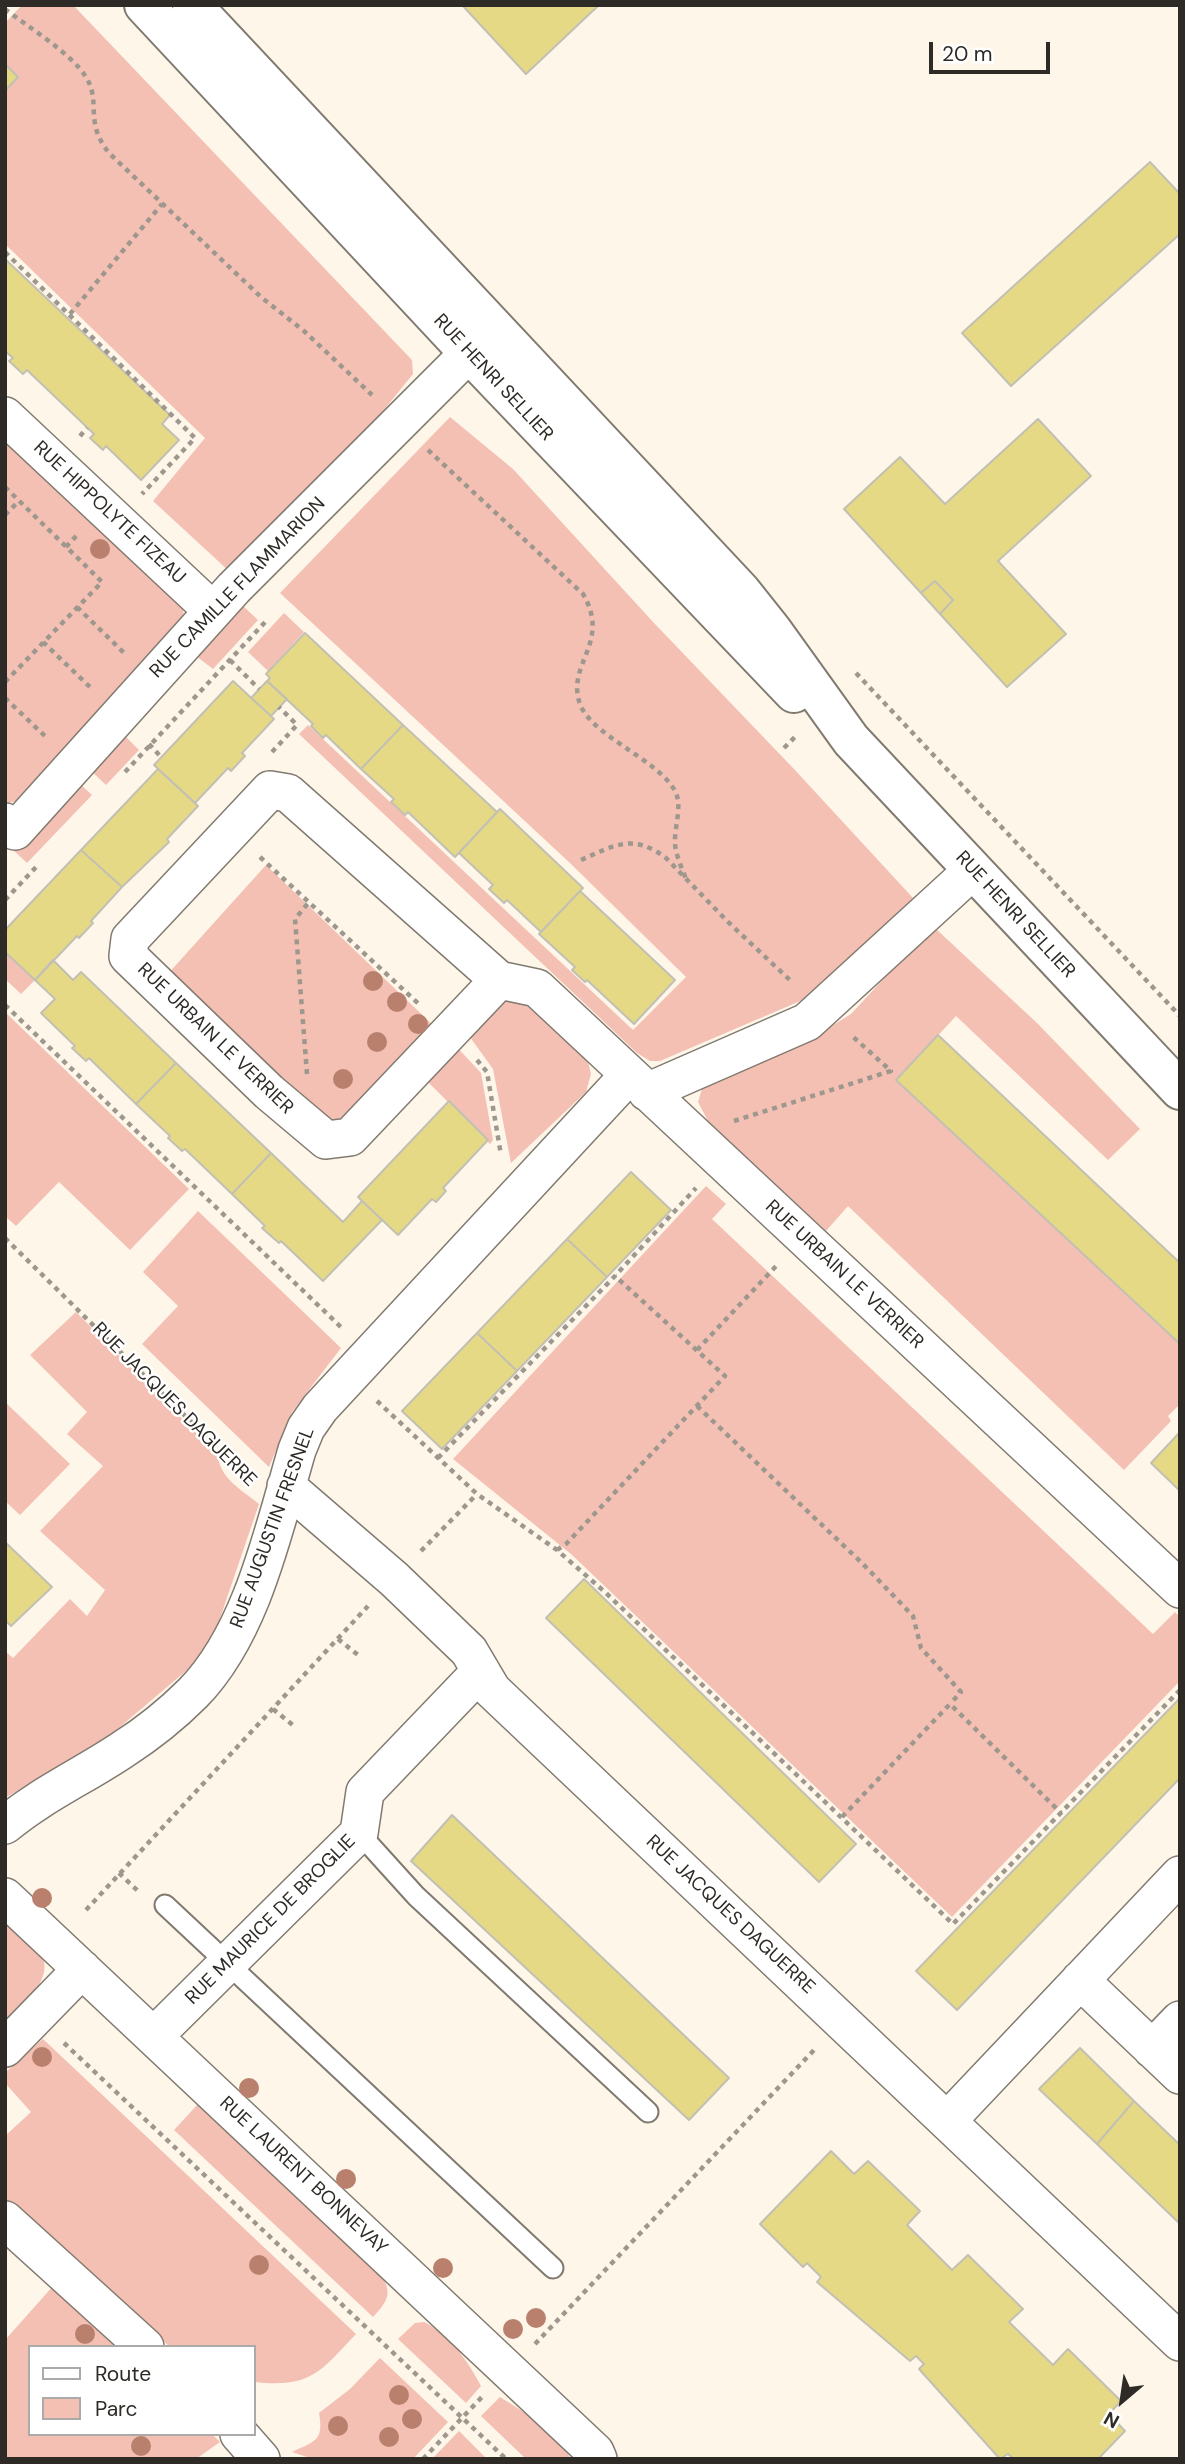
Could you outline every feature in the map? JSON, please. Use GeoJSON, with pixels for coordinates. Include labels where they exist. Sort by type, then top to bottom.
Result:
{"type":"FeatureCollection","features":[{"type":"Feature","properties":{"kind":"main road","name":"RUE HENRI SELLIER"},"geometry":{"type":"LineString","coordinates":[[144,5],[469,353],[816,716],[851,740]]}},
{"type":"Feature","properties":{"kind":"main road","name":"RUE HENRI SELLIER"},"geometry":{"type":"LineString","coordinates":[[192,5],[741,591],[851,740],[1180,1090]]}},
{"type":"Feature","properties":{"kind":"street","name":"RUE CAMILLE FLAMMARION"},"geometry":{"type":"LineString","coordinates":[[10,826],[213,611],[469,353]]}},
{"type":"Feature","properties":{"kind":"street","name":"RUE HIPPOLYTE FIZEAU"},"geometry":{"type":"LineString","coordinates":[[5,416],[213,611]]}},
{"type":"Feature","properties":{"kind":"street","name":"RUE URBAIN LE VERRIER"},"geometry":{"type":"LineString","coordinates":[[499,980],[350,1137],[326,1140],[295,1116],[128,957],[130,939],[232,828],[270,790],[288,793],[499,980],[537,988],[1180,1589]]}},
{"type":"Feature","properties":{"kind":"street","name":"RUE AUGUSTIN FRESNEL"},"geometry":{"type":"LineString","coordinates":[[5,1825],[62,1785],[122,1750],[194,1692],[230,1641],[247,1609],[306,1429],[320,1408],[638,1083],[807,1022],[973,870]]}},
{"type":"Feature","properties":{"kind":"street","name":"RUE JACQUES DAGUERRE"},"geometry":{"type":"LineString","coordinates":[[283,1498],[394,1579],[469,1651],[492,1690],[1180,2342]]}},
{"type":"Feature","properties":{"kind":"street","name":"RUE MAURICE DE BROGLIE"},"geometry":{"type":"LineString","coordinates":[[154,2036],[359,1833],[365,1792],[481,1671]]}},
{"type":"Feature","properties":{"kind":"street"},"geometry":{"type":"LineString","coordinates":[[948,2120],[1180,1875]]}},
{"type":"Feature","properties":{"kind":"street","name":"RUE LAURENT BONNEVAY"},"geometry":{"type":"LineString","coordinates":[[5,1896],[508,2368],[595,2452],[598,2459]]}},
{"type":"Feature","properties":{"kind":"street"},"geometry":{"type":"LineString","coordinates":[[5,2048],[82,1969]]}},
{"type":"Feature","properties":{"kind":"street"},"geometry":{"type":"LineString","coordinates":[[1080,1980],[1180,2075]]}},
{"type":"Feature","properties":{"kind":"street"},"geometry":{"type":"LineString","coordinates":[[1152,2049],[1180,2020]]}},
{"type":"Feature","properties":{"kind":"street"},"geometry":{"type":"LineString","coordinates":[[5,2220],[143,2345]]}},
{"type":"Feature","properties":{"kind":"street"},"geometry":{"type":"LineString","coordinates":[[241,2436],[261,2459]]}},
{"type":"Feature","properties":{"kind":"lane"},"geometry":{"type":"LineString","coordinates":[[359,1833],[416,1896],[648,2112]]}},
{"type":"Feature","properties":{"kind":"lane"},"geometry":{"type":"LineString","coordinates":[[165,1905],[553,2268]]}},
{"type":"Feature","properties":{"kind":"path"},"geometry":{"type":"LineString","coordinates":[[5,9],[71,61],[87,78],[93,96],[93,119],[99,141],[110,154],[261,297],[314,340],[398,423],[583,594],[594,621],[577,684],[579,704],[593,721],[658,772],[674,790],[678,804],[676,848],[686,879]]}},
{"type":"Feature","properties":{"kind":"path"},"geometry":{"type":"LineString","coordinates":[[70,314],[162,204]]}},
{"type":"Feature","properties":{"kind":"path"},"geometry":{"type":"LineString","coordinates":[[5,252],[195,438],[139,498]]}},
{"type":"Feature","properties":{"kind":"path"},"geometry":{"type":"LineString","coordinates":[[5,487],[102,582],[5,682]]}},
{"type":"Feature","properties":{"kind":"path"},"geometry":{"type":"LineString","coordinates":[[5,515],[19,501]]}},
{"type":"Feature","properties":{"kind":"path"},"geometry":{"type":"LineString","coordinates":[[77,607],[133,662]]}},
{"type":"Feature","properties":{"kind":"path"},"geometry":{"type":"LineString","coordinates":[[123,774],[268,620]]}},
{"type":"Feature","properties":{"kind":"path"},"geometry":{"type":"LineString","coordinates":[[43,642],[93,690]]}},
{"type":"Feature","properties":{"kind":"path"},"geometry":{"type":"LineString","coordinates":[[230,660],[259,689]]}},
{"type":"Feature","properties":{"kind":"path"},"geometry":{"type":"LineString","coordinates":[[5,698],[50,741]]}},
{"type":"Feature","properties":{"kind":"path"},"geometry":{"type":"LineString","coordinates":[[270,790],[269,754],[297,725],[279,708]]}},
{"type":"Feature","properties":{"kind":"path"},"geometry":{"type":"LineString","coordinates":[[150,745],[161,757]]}},
{"type":"Feature","properties":{"kind":"path"},"geometry":{"type":"LineString","coordinates":[[232,828],[462,1041],[487,1072],[502,1158]]}},
{"type":"Feature","properties":{"kind":"path"},"geometry":{"type":"LineString","coordinates":[[581,860],[628,842],[655,849],[798,987]]}},
{"type":"Feature","properties":{"kind":"path"},"geometry":{"type":"LineString","coordinates":[[5,900],[44,859]]}},
{"type":"Feature","properties":{"kind":"path"},"geometry":{"type":"LineString","coordinates":[[295,1116],[307,1081],[295,919],[309,902]]}},
{"type":"Feature","properties":{"kind":"path"},"geometry":{"type":"LineString","coordinates":[[5,1005],[346,1333]]}},
{"type":"Feature","properties":{"kind":"path"},"geometry":{"type":"LineString","coordinates":[[723,1125],[891,1071],[846,1030]]}},
{"type":"Feature","properties":{"kind":"path"},"geometry":{"type":"LineString","coordinates":[[438,1458],[704,1180]]}},
{"type":"Feature","properties":{"kind":"path","name":"RUE JACQUES DAGUERRE"},"geometry":{"type":"LineString","coordinates":[[5,1238],[283,1498]]}},
{"type":"Feature","properties":{"kind":"path"},"geometry":{"type":"LineString","coordinates":[[697,1350],[785,1257]]}},
{"type":"Feature","properties":{"kind":"path"},"geometry":{"type":"LineString","coordinates":[[558,1549],[566,1544],[725,1376],[614,1276]]}},
{"type":"Feature","properties":{"kind":"path"},"geometry":{"type":"LineString","coordinates":[[369,1393],[477,1494],[558,1549],[953,1924],[1180,1690]]}},
{"type":"Feature","properties":{"kind":"path"},"geometry":{"type":"LineString","coordinates":[[696,1406],[863,1564],[913,1616],[921,1648],[961,1692],[842,1817]]}},
{"type":"Feature","properties":{"kind":"path"},"geometry":{"type":"LineString","coordinates":[[415,1558],[477,1494]]}},
{"type":"Feature","properties":{"kind":"path"},"geometry":{"type":"LineString","coordinates":[[86,1910],[376,1598]]}},
{"type":"Feature","properties":{"kind":"path"},"geometry":{"type":"LineString","coordinates":[[338,1639],[358,1655]]}},
{"type":"Feature","properties":{"kind":"path"},"geometry":{"type":"LineString","coordinates":[[950,1704],[1061,1813]]}},
{"type":"Feature","properties":{"kind":"path"},"geometry":{"type":"LineString","coordinates":[[273,1709],[294,1726]]}},
{"type":"Feature","properties":{"kind":"path"},"geometry":{"type":"LineString","coordinates":[[36,2016],[506,2459]]}},
{"type":"Feature","properties":{"kind":"path"},"geometry":{"type":"LineString","coordinates":[[542,2338],[819,2045]]}},
{"type":"Feature","properties":{"kind":"green space"},"geometry":{"type":"Polygon","coordinates":[[[22,5],[73,5],[412,360],[413,374],[353,448],[230,572],[153,501],[205,438],[5,244],[5,91],[18,77],[5,64],[5,23],[22,5]]]}},
{"type":"Feature","properties":{"kind":"green space"},"geometry":{"type":"Polygon","coordinates":[[[450,417],[513,469],[913,898],[805,999],[660,1061],[650,1061],[637,1053],[299,734],[308,725],[633,1030],[686,977],[571,864],[280,593],[450,417]]]}},
{"type":"Feature","properties":{"kind":"green space"},"geometry":{"type":"Polygon","coordinates":[[[5,439],[183,608],[184,618],[30,797],[9,803],[5,800],[5,439]]]}},
{"type":"Feature","properties":{"kind":"green space"},"geometry":{"type":"Polygon","coordinates":[[[243,606],[258,620],[213,669],[196,656],[243,606]]]}},
{"type":"Feature","properties":{"kind":"green space"},"geometry":{"type":"Polygon","coordinates":[[[284,613],[304,632],[268,671],[248,652],[284,613]]]}},
{"type":"Feature","properties":{"kind":"green space"},"geometry":{"type":"Polygon","coordinates":[[[122,733],[139,750],[106,785],[88,768],[122,733]]]}},
{"type":"Feature","properties":{"kind":"green space"},"geometry":{"type":"Polygon","coordinates":[[[77,781],[92,795],[27,863],[12,849],[77,781]]]}},
{"type":"Feature","properties":{"kind":"green space"},"geometry":{"type":"Polygon","coordinates":[[[266,865],[438,1030],[345,1118],[325,1121],[166,976],[266,865]]]}},
{"type":"Feature","properties":{"kind":"green space"},"geometry":{"type":"Polygon","coordinates":[[[935,928],[1037,1023],[1140,1129],[1108,1160],[956,1016],[897,1080],[1180,1344],[1180,1404],[1168,1416],[1171,1421],[1124,1470],[848,1206],[826,1231],[708,1121],[698,1102],[702,1089],[711,1082],[744,1070],[822,1032],[851,1014],[935,928]]]}},
{"type":"Feature","properties":{"kind":"green space"},"geometry":{"type":"Polygon","coordinates":[[[5,952],[35,980],[21,994],[5,979],[5,952]]]}},
{"type":"Feature","properties":{"kind":"green space"},"geometry":{"type":"Polygon","coordinates":[[[511,998],[527,1005],[588,1062],[591,1074],[586,1092],[511,1163],[493,1069],[467,1033],[497,1003],[511,998]]]}},
{"type":"Feature","properties":{"kind":"green space"},"geometry":{"type":"Polygon","coordinates":[[[5,1012],[189,1189],[130,1250],[59,1182],[16,1226],[5,1216],[5,1012]]]}},
{"type":"Feature","properties":{"kind":"green space"},"geometry":{"type":"Polygon","coordinates":[[[454,1044],[481,1073],[493,1140],[490,1144],[424,1078],[454,1044]]]}},
{"type":"Feature","properties":{"kind":"green space"},"geometry":{"type":"Polygon","coordinates":[[[706,1186],[726,1204],[712,1219],[1153,1634],[1175,1612],[1180,1617],[1180,1681],[952,1917],[571,1554],[453,1459],[706,1186]]]}},
{"type":"Feature","properties":{"kind":"green space"},"geometry":{"type":"Polygon","coordinates":[[[198,1211],[341,1348],[292,1412],[269,1467],[142,1344],[178,1306],[143,1272],[198,1211]]]}},
{"type":"Feature","properties":{"kind":"green space"},"geometry":{"type":"Polygon","coordinates":[[[76,1312],[218,1455],[219,1463],[227,1477],[259,1504],[216,1630],[193,1665],[114,1732],[5,1798],[5,1651],[13,1658],[70,1599],[87,1616],[105,1590],[40,1531],[103,1466],[67,1434],[87,1412],[30,1355],[76,1312]]]}},
{"type":"Feature","properties":{"kind":"green space"},"geometry":{"type":"Polygon","coordinates":[[[5,1402],[70,1464],[20,1515],[5,1501],[5,1402]]]}},
{"type":"Feature","properties":{"kind":"green space"},"geometry":{"type":"Polygon","coordinates":[[[5,1921],[41,1955],[44,1974],[34,1992],[5,2023],[5,1921]]]}},
{"type":"Feature","properties":{"kind":"green space"},"geometry":{"type":"Polygon","coordinates":[[[43,2039],[356,2334],[313,2374],[289,2382],[273,2383],[256,2382],[256,2345],[168,2345],[5,2198],[5,2136],[31,2112],[5,2083],[5,2073],[43,2039]]]}},
{"type":"Feature","properties":{"kind":"green space"},"geometry":{"type":"Polygon","coordinates":[[[198,2104],[378,2270],[388,2294],[373,2317],[174,2130],[198,2104]]]}},
{"type":"Feature","properties":{"kind":"green space"},"geometry":{"type":"Polygon","coordinates":[[[54,2285],[117,2345],[28,2345],[28,2436],[214,2436],[220,2442],[196,2459],[5,2459],[5,2340],[54,2285]]]}},
{"type":"Feature","properties":{"kind":"green space"},"geometry":{"type":"Polygon","coordinates":[[[424,2322],[442,2334],[457,2350],[481,2386],[466,2403],[398,2339],[415,2323],[424,2322]]]}},
{"type":"Feature","properties":{"kind":"green space"},"geometry":{"type":"Polygon","coordinates":[[[380,2358],[448,2422],[413,2459],[313,2459],[292,2452],[316,2439],[320,2429],[319,2413],[350,2389],[380,2358]]]}},
{"type":"Feature","properties":{"kind":"green space"},"geometry":{"type":"Polygon","coordinates":[[[500,2397],[548,2431],[571,2459],[526,2459],[481,2416],[500,2397]]]}},
{"type":"Feature","properties":{"kind":"green space"},"geometry":{"type":"Polygon","coordinates":[[[459,2431],[487,2459],[432,2459],[459,2431]]]}},
{"type":"Feature","properties":{"kind":"building"},"geometry":{"type":"Polygon","coordinates":[[[462,5],[599,5],[526,74],[462,5]]]}},
{"type":"Feature","properties":{"kind":"building"},"geometry":{"type":"Polygon","coordinates":[[[5,64],[18,77],[5,91],[5,64]]]}},
{"type":"Feature","properties":{"kind":"building"},"geometry":{"type":"Polygon","coordinates":[[[1150,162],[1180,194],[1180,234],[1011,386],[962,333],[1150,162]]]}},
{"type":"Feature","properties":{"kind":"building"},"geometry":{"type":"Polygon","coordinates":[[[5,259],[170,415],[162,424],[179,440],[141,480],[106,446],[103,450],[90,438],[94,434],[27,370],[23,374],[9,361],[13,358],[5,351],[5,259]]]}},
{"type":"Feature","properties":{"kind":"building"},"geometry":{"type":"Polygon","coordinates":[[[1038,419],[1091,476],[998,561],[1066,634],[1007,687],[940,614],[953,600],[935,581],[921,593],[844,509],[900,457],[945,504],[1038,419]]]}},
{"type":"Feature","properties":{"kind":"building"},"geometry":{"type":"Polygon","coordinates":[[[935,581],[953,600],[940,614],[921,593],[935,581]]]}},
{"type":"Feature","properties":{"kind":"building"},"geometry":{"type":"Polygon","coordinates":[[[305,633],[403,725],[361,769],[326,735],[323,738],[311,726],[313,724],[267,681],[270,678],[266,674],[305,633]]]}},
{"type":"Feature","properties":{"kind":"building"},"geometry":{"type":"Polygon","coordinates":[[[233,681],[274,719],[242,753],[245,756],[231,771],[228,768],[195,803],[154,765],[233,681]]]}},
{"type":"Feature","properties":{"kind":"building"},"geometry":{"type":"Polygon","coordinates":[[[267,681],[287,699],[271,716],[251,698],[267,681]]]}},
{"type":"Feature","properties":{"kind":"building"},"geometry":{"type":"Polygon","coordinates":[[[403,725],[497,812],[455,857],[408,812],[405,815],[391,802],[394,799],[361,769],[403,725]]]}},
{"type":"Feature","properties":{"kind":"building"},"geometry":{"type":"Polygon","coordinates":[[[158,769],[198,806],[167,839],[169,842],[122,887],[81,850],[158,769]]]}},
{"type":"Feature","properties":{"kind":"building"},"geometry":{"type":"Polygon","coordinates":[[[500,809],[583,888],[541,932],[507,900],[504,903],[489,889],[493,885],[459,853],[500,809]]]}},
{"type":"Feature","properties":{"kind":"building"},"geometry":{"type":"Polygon","coordinates":[[[81,850],[122,887],[79,938],[77,936],[35,980],[5,952],[5,930],[81,850]]]}},
{"type":"Feature","properties":{"kind":"building"},"geometry":{"type":"Polygon","coordinates":[[[580,891],[675,980],[634,1024],[587,980],[585,982],[572,970],[575,967],[539,934],[580,891]]]}},
{"type":"Feature","properties":{"kind":"building"},"geometry":{"type":"Polygon","coordinates":[[[53,960],[73,980],[81,972],[176,1063],[136,1104],[89,1058],[86,1061],[72,1048],[75,1046],[41,1013],[55,999],[35,980],[53,960]]]}},
{"type":"Feature","properties":{"kind":"building"},"geometry":{"type":"Polygon","coordinates":[[[938,1035],[1180,1263],[1180,1344],[896,1080],[938,1035]]]}},
{"type":"Feature","properties":{"kind":"building"},"geometry":{"type":"Polygon","coordinates":[[[176,1063],[271,1153],[232,1194],[185,1149],[182,1151],[168,1138],[170,1136],[136,1104],[176,1063]]]}},
{"type":"Feature","properties":{"kind":"building"},"geometry":{"type":"Polygon","coordinates":[[[449,1101],[488,1140],[443,1188],[446,1191],[436,1202],[432,1199],[398,1235],[358,1197],[449,1101]]]}},
{"type":"Feature","properties":{"kind":"building"},"geometry":{"type":"Polygon","coordinates":[[[271,1153],[343,1222],[362,1201],[382,1220],[323,1281],[281,1241],[279,1243],[262,1228],[265,1226],[232,1194],[271,1153]]]}},
{"type":"Feature","properties":{"kind":"building"},"geometry":{"type":"Polygon","coordinates":[[[631,1172],[671,1210],[607,1277],[567,1239],[631,1172]]]}},
{"type":"Feature","properties":{"kind":"building"},"geometry":{"type":"Polygon","coordinates":[[[567,1239],[607,1277],[517,1371],[477,1333],[567,1239]]]}},
{"type":"Feature","properties":{"kind":"building"},"geometry":{"type":"Polygon","coordinates":[[[477,1333],[517,1371],[442,1449],[402,1411],[477,1333]]]}},
{"type":"Feature","properties":{"kind":"building"},"geometry":{"type":"Polygon","coordinates":[[[1180,1432],[1180,1491],[1151,1463],[1180,1432]]]}},
{"type":"Feature","properties":{"kind":"building"},"geometry":{"type":"Polygon","coordinates":[[[5,1542],[52,1587],[11,1626],[5,1620],[5,1542]]]}},
{"type":"Feature","properties":{"kind":"building"},"geometry":{"type":"Polygon","coordinates":[[[584,1579],[856,1844],[819,1882],[546,1618],[584,1579]]]}},
{"type":"Feature","properties":{"kind":"building"},"geometry":{"type":"Polygon","coordinates":[[[1180,1698],[1180,1778],[957,2010],[916,1971],[1180,1698]]]}},
{"type":"Feature","properties":{"kind":"building"},"geometry":{"type":"Polygon","coordinates":[[[452,1815],[729,2078],[689,2120],[411,1861],[452,1815]]]}},
{"type":"Feature","properties":{"kind":"building"},"geometry":{"type":"Polygon","coordinates":[[[1080,2048],[1134,2101],[1097,2144],[1039,2089],[1080,2048]]]}},
{"type":"Feature","properties":{"kind":"building"},"geometry":{"type":"Polygon","coordinates":[[[1134,2101],[1180,2145],[1180,2224],[1097,2144],[1134,2101]]]}},
{"type":"Feature","properties":{"kind":"building"},"geometry":{"type":"Polygon","coordinates":[[[831,2151],[854,2174],[868,2161],[920,2211],[907,2225],[952,2270],[968,2255],[1023,2309],[1009,2322],[1053,2365],[1068,2349],[1121,2401],[1109,2414],[1125,2431],[1098,2459],[1014,2459],[1008,2454],[1000,2459],[919,2369],[924,2364],[916,2356],[910,2361],[817,2282],[821,2277],[807,2263],[803,2267],[760,2224],[831,2151]]]}}]}
